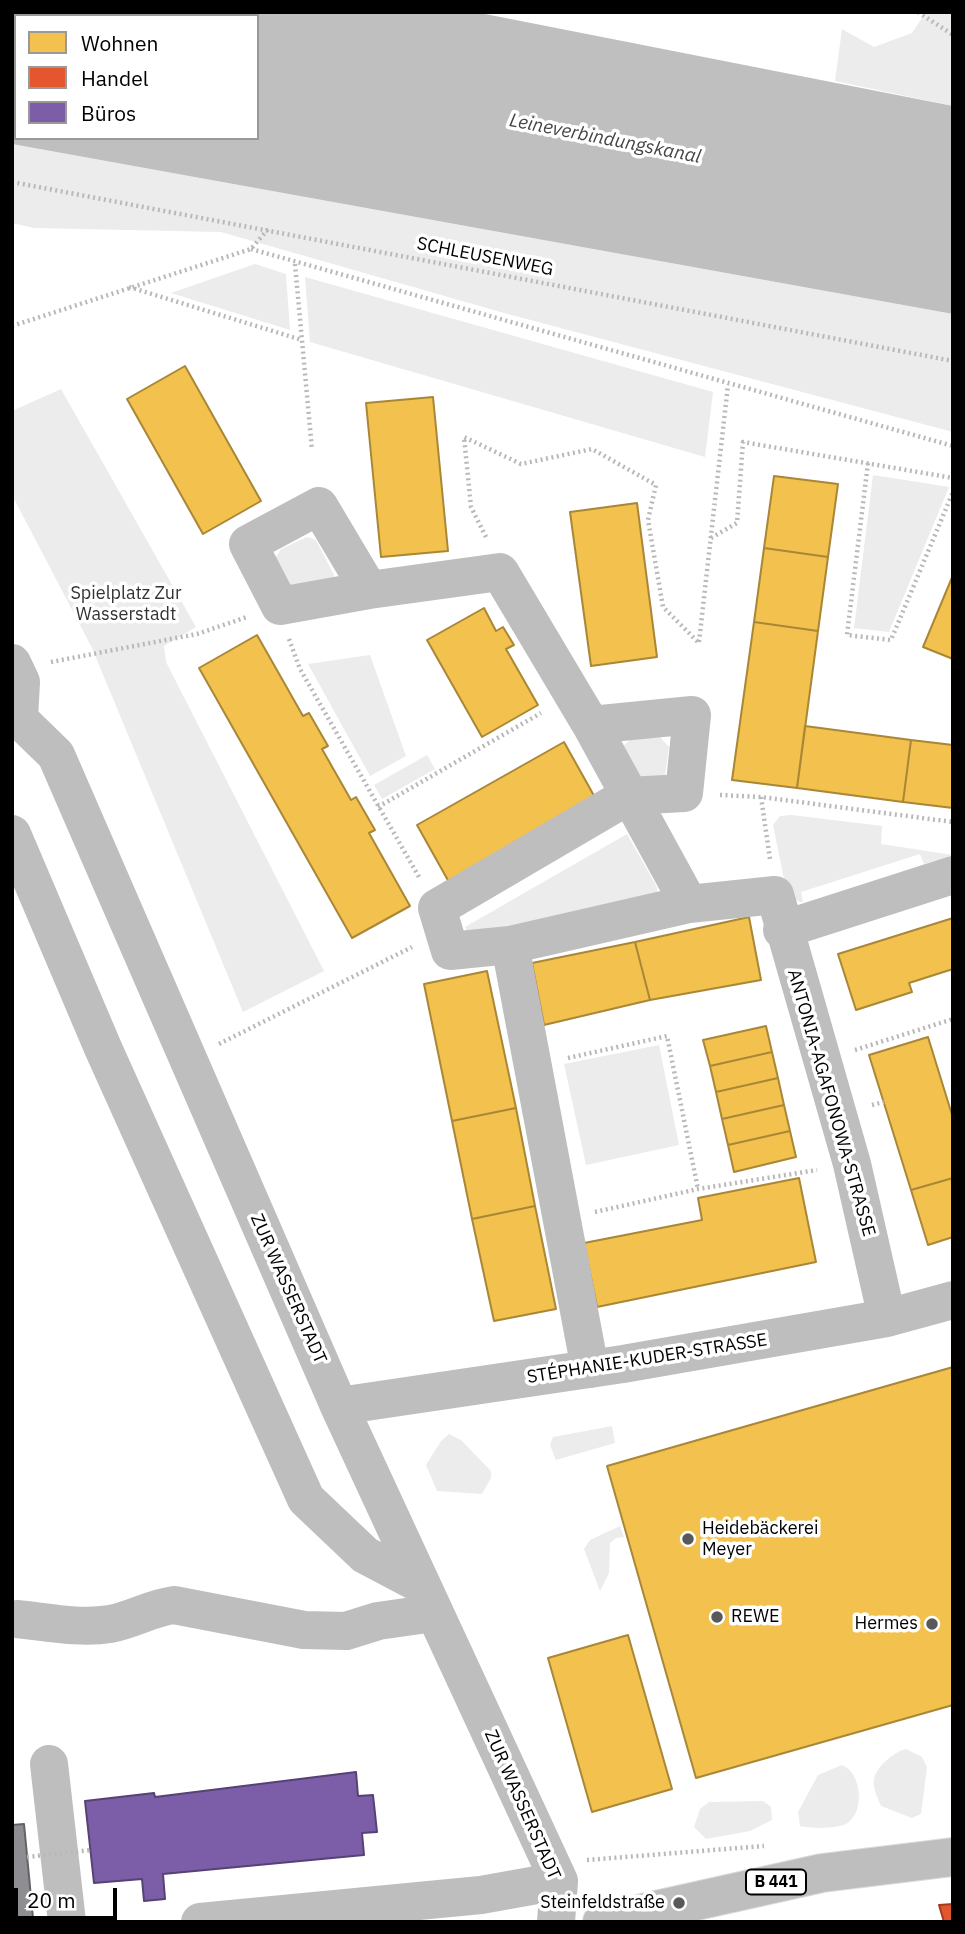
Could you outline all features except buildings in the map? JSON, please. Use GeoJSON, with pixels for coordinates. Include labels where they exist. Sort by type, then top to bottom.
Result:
{"type":"FeatureCollection","features":[{"type":"Feature","properties":{"kind":"street"},"geometry":{"type":"LineString","coordinates":[[369,590],[319,506],[248,544],[280,606],[369,590],[500,572],[582,710],[689,904]]}},
{"type":"Feature","properties":{"kind":"street","name":"ZUR WASSERSTADT"},"geometry":{"type":"LineString","coordinates":[[14,666],[21,682],[16,720],[56,755],[340,1406],[559,1881],[556,1922]]}},
{"type":"Feature","properties":{"kind":"street"},"geometry":{"type":"LineString","coordinates":[[582,710],[692,715],[684,793],[628,796],[440,919],[450,951],[510,945],[689,904],[778,913],[953,874]]}},
{"type":"Feature","properties":{"kind":"street"},"geometry":{"type":"LineString","coordinates":[[12,834],[103,1048],[306,1499],[365,1555],[427,1599]]}},
{"type":"Feature","properties":{"kind":"street","name":"ANTONIA-AGAFONOWA-STRASSE"},"geometry":{"type":"LineString","coordinates":[[778,913],[852,1164],[887,1318]]}},
{"type":"Feature","properties":{"kind":"street"},"geometry":{"type":"LineString","coordinates":[[510,945],[564,1218],[590,1369]]}},
{"type":"Feature","properties":{"kind":"street","name":"STÉPHANIE-KUDER-STRASSE"},"geometry":{"type":"LineString","coordinates":[[340,1406],[590,1369],[887,1318],[953,1300]]}},
{"type":"Feature","properties":{"kind":"street"},"geometry":{"type":"LineString","coordinates":[[17,1619],[87,1626],[113,1624],[158,1607],[174,1605],[304,1630],[345,1631],[378,1621],[427,1599]]}},
{"type":"Feature","properties":{"kind":"street"},"geometry":{"type":"LineString","coordinates":[[49,1765],[67,1922]]}},
{"type":"Feature","properties":{"kind":"street","name":"B 441"},"geometry":{"type":"LineString","coordinates":[[602,1922],[822,1873],[953,1857]]}},
{"type":"Feature","properties":{"kind":"street"},"geometry":{"type":"LineString","coordinates":[[200,1922],[481,1895],[559,1881]]}},
{"type":"Feature","properties":{"kind":"path"},"geometry":{"type":"LineString","coordinates":[[918,12],[953,35]]}},
{"type":"Feature","properties":{"kind":"path","name":"SCHLEUSENWEG"},"geometry":{"type":"LineString","coordinates":[[12,182],[953,361]]}},
{"type":"Feature","properties":{"kind":"path"},"geometry":{"type":"LineString","coordinates":[[12,326],[128,286],[251,249],[268,229]]}},
{"type":"Feature","properties":{"kind":"path"},"geometry":{"type":"LineString","coordinates":[[251,249],[295,264],[953,446]]}},
{"type":"Feature","properties":{"kind":"path"},"geometry":{"type":"LineString","coordinates":[[295,264],[312,450]]}},
{"type":"Feature","properties":{"kind":"path"},"geometry":{"type":"LineString","coordinates":[[128,286],[302,341]]}},
{"type":"Feature","properties":{"kind":"path"},"geometry":{"type":"LineString","coordinates":[[500,572],[471,508],[464,437],[521,464],[592,449],[656,485],[648,520],[663,607],[699,643],[728,385]]}},
{"type":"Feature","properties":{"kind":"path"},"geometry":{"type":"LineString","coordinates":[[711,538],[737,523],[743,442],[953,478]]}},
{"type":"Feature","properties":{"kind":"path"},"geometry":{"type":"LineString","coordinates":[[868,463],[847,635],[891,640],[953,492]]}},
{"type":"Feature","properties":{"kind":"path"},"geometry":{"type":"LineString","coordinates":[[14,666],[197,634],[280,606],[300,669],[440,919],[188,1059]]}},
{"type":"Feature","properties":{"kind":"path"},"geometry":{"type":"LineString","coordinates":[[378,807],[582,710]]}},
{"type":"Feature","properties":{"kind":"path"},"geometry":{"type":"LineString","coordinates":[[684,793],[761,797],[953,822]]}},
{"type":"Feature","properties":{"kind":"path"},"geometry":{"type":"LineString","coordinates":[[761,797],[778,913]]}},
{"type":"Feature","properties":{"kind":"path"},"geometry":{"type":"LineString","coordinates":[[821,1060],[953,1020]]}},
{"type":"Feature","properties":{"kind":"path"},"geometry":{"type":"LineString","coordinates":[[534,1065],[667,1036],[698,1189]]}},
{"type":"Feature","properties":{"kind":"path"},"geometry":{"type":"LineString","coordinates":[[564,1218],[698,1189],[852,1164]]}},
{"type":"Feature","properties":{"kind":"path"},"geometry":{"type":"LineString","coordinates":[[559,1881],[575,1861],[778,1844]]}},
{"type":"Feature","properties":{"kind":"path"},"geometry":{"type":"LineString","coordinates":[[27,1857],[91,1850]]}},
{"type":"Feature","properties":{"kind":"green space"},"geometry":{"type":"Polygon","coordinates":[[[926,12],[953,12],[953,106],[835,81],[842,29],[874,47],[912,33],[926,12]]]}},
{"type":"Feature","properties":{"kind":"green space"},"geometry":{"type":"Polygon","coordinates":[[[12,144],[953,314],[953,432],[504,313],[221,232],[34,228],[12,223],[12,144]]]}},
{"type":"Feature","properties":{"kind":"green space"},"geometry":{"type":"Polygon","coordinates":[[[255,264],[286,274],[290,330],[171,293],[255,264]]]}},
{"type":"Feature","properties":{"kind":"green space"},"geometry":{"type":"Polygon","coordinates":[[[305,277],[713,392],[705,457],[310,342],[305,277]]]}},
{"type":"Feature","properties":{"kind":"green space","name":"Spielplatz Zur Wasserstadt"},"geometry":{"type":"Polygon","coordinates":[[[61,389],[196,627],[164,646],[166,662],[324,971],[243,1012],[92,648],[12,495],[12,411],[61,389]]]}},
{"type":"Feature","properties":{"kind":"green space"},"geometry":{"type":"Polygon","coordinates":[[[873,475],[949,487],[889,632],[854,628],[873,475]]]}},
{"type":"Feature","properties":{"kind":"green space"},"geometry":{"type":"Polygon","coordinates":[[[307,537],[316,540],[334,575],[332,580],[296,587],[288,584],[274,560],[281,549],[307,537]]]}},
{"type":"Feature","properties":{"kind":"green space"},"geometry":{"type":"Polygon","coordinates":[[[370,655],[406,756],[370,776],[308,664],[370,655]]]}},
{"type":"Feature","properties":{"kind":"green space"},"geometry":{"type":"Polygon","coordinates":[[[660,737],[669,747],[664,784],[648,792],[623,746],[630,740],[660,737]]]}},
{"type":"Feature","properties":{"kind":"green space"},"geometry":{"type":"Polygon","coordinates":[[[427,755],[435,769],[382,799],[374,785],[427,755]]]}},
{"type":"Feature","properties":{"kind":"green space"},"geometry":{"type":"Polygon","coordinates":[[[792,815],[882,826],[881,844],[953,855],[924,864],[920,854],[801,892],[803,902],[800,902],[787,894],[773,825],[780,816],[792,815]]]}},
{"type":"Feature","properties":{"kind":"green space"},"geometry":{"type":"Polygon","coordinates":[[[627,834],[657,887],[658,902],[468,933],[465,927],[627,834]]]}},
{"type":"Feature","properties":{"kind":"green space"},"geometry":{"type":"Polygon","coordinates":[[[659,1045],[679,1145],[586,1165],[564,1064],[659,1045]]]}},
{"type":"Feature","properties":{"kind":"green space"},"geometry":{"type":"Polygon","coordinates":[[[612,1426],[615,1443],[556,1460],[550,1445],[553,1437],[612,1426]]]}},
{"type":"Feature","properties":{"kind":"green space"},"geometry":{"type":"Polygon","coordinates":[[[449,1434],[461,1440],[491,1471],[491,1478],[482,1494],[437,1491],[426,1465],[441,1441],[449,1434]]]}},
{"type":"Feature","properties":{"kind":"green space"},"geometry":{"type":"Polygon","coordinates":[[[620,1526],[624,1537],[616,1538],[610,1543],[609,1573],[600,1591],[584,1549],[590,1540],[620,1526]]]}},
{"type":"Feature","properties":{"kind":"green space"},"geometry":{"type":"Polygon","coordinates":[[[906,1749],[922,1757],[927,1767],[921,1814],[912,1818],[881,1806],[874,1785],[875,1774],[882,1765],[906,1749]]]}},
{"type":"Feature","properties":{"kind":"green space"},"geometry":{"type":"Polygon","coordinates":[[[842,1765],[853,1775],[859,1791],[854,1816],[849,1822],[839,1826],[800,1826],[798,1812],[818,1775],[842,1765]]]}},
{"type":"Feature","properties":{"kind":"green space"},"geometry":{"type":"Polygon","coordinates":[[[763,1801],[771,1807],[772,1820],[750,1831],[706,1839],[694,1827],[700,1809],[709,1802],[763,1801]]]}},
{"type":"Feature","properties":{"kind":"water","name":"Leineverbindungskanal"},"geometry":{"type":"Polygon","coordinates":[[[12,12],[475,12],[953,106],[953,314],[12,144],[12,12]]]}},
{"type":"Feature","properties":{"kind":"place","name":"Heidebäckerei Meyer"},"geometry":{"type":"Point","coordinates":[688,1539]}},
{"type":"Feature","properties":{"kind":"place","name":"REWE"},"geometry":{"type":"Point","coordinates":[717,1617]}},
{"type":"Feature","properties":{"kind":"place","name":"Hermes"},"geometry":{"type":"Point","coordinates":[932,1624]}},
{"type":"Feature","properties":{"kind":"place","name":"Steinfeldstraße"},"geometry":{"type":"Point","coordinates":[679,1903]}}]}
